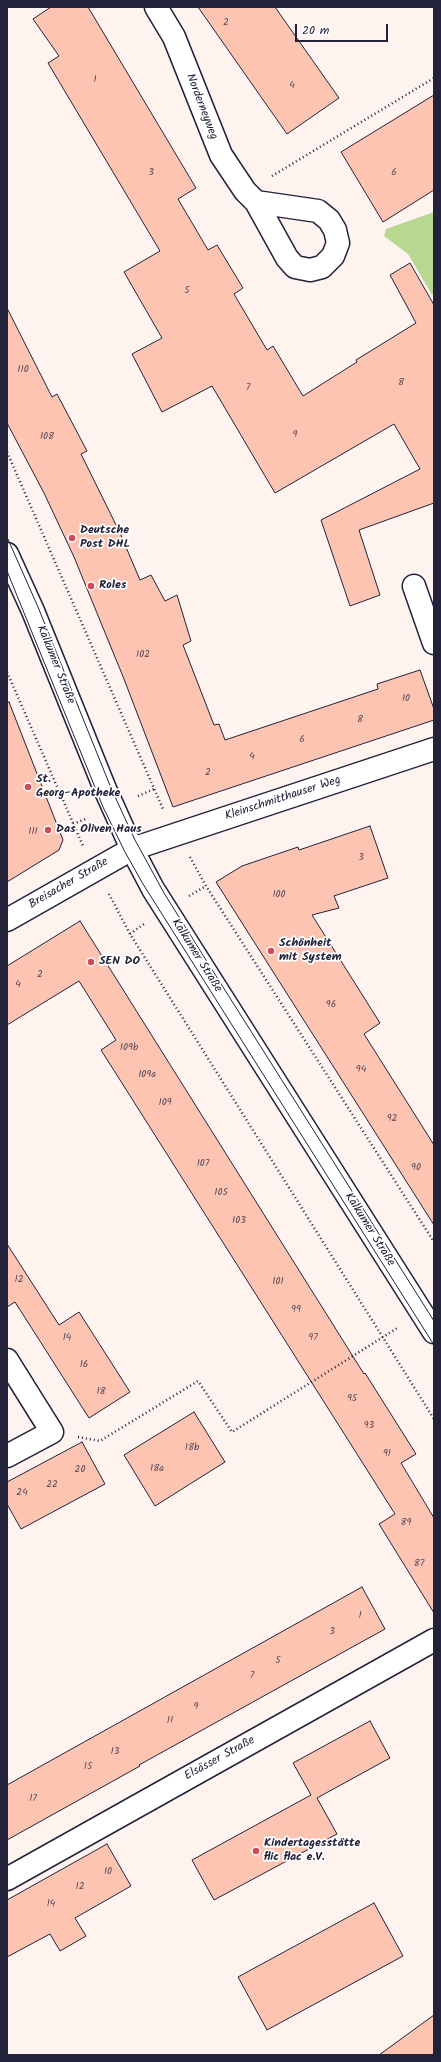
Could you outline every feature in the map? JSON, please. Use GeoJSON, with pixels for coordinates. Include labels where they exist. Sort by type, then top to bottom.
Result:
{"type":"FeatureCollection","features":[{"type":"Feature","properties":{"kind":"street","name":"Norderneyweg"},"geometry":{"type":"LineString","coordinates":[[156,7],[174,37],[198,96],[214,142],[221,155],[251,196]]}},
{"type":"Feature","properties":{"kind":"street","name":"Kalkumer Straße"},"geometry":{"type":"LineString","coordinates":[[7,554],[33,611],[105,789],[132,849],[153,889],[434,1332]]}},
{"type":"Feature","properties":{"kind":"street"},"geometry":{"type":"LineString","coordinates":[[414,586],[434,643]]}},
{"type":"Feature","properties":{"kind":"street","name":"Kleinschmitthauser Weg"},"geometry":{"type":"LineString","coordinates":[[132,849],[434,749]]}},
{"type":"Feature","properties":{"kind":"street","name":"Breisacher Straße"},"geometry":{"type":"LineString","coordinates":[[7,920],[132,849]]}},
{"type":"Feature","properties":{"kind":"street"},"geometry":{"type":"LineString","coordinates":[[7,1360],[52,1432],[7,1456]]}},
{"type":"Feature","properties":{"kind":"street","name":"Elsässer Straße"},"geometry":{"type":"LineString","coordinates":[[7,1879],[434,1640]]}},
{"type":"Feature","properties":{"kind":"path"},"geometry":{"type":"LineString","coordinates":[[251,196],[434,78]]}},
{"type":"Feature","properties":{"kind":"path"},"geometry":{"type":"LineString","coordinates":[[7,672],[79,838],[130,934],[434,1419]]}},
{"type":"Feature","properties":{"kind":"path"},"geometry":{"type":"LineString","coordinates":[[52,1432],[100,1441],[198,1380],[232,1432],[422,1313]]}},
{"type":"Feature","properties":{"kind":"green space"},"geometry":{"type":"Polygon","coordinates":[[[434,212],[434,294],[432,295],[408,254],[384,236],[386,229],[434,212]]]}},
{"type":"Feature","properties":{"kind":"building"},"geometry":{"type":"Polygon","coordinates":[[[51,7],[88,7],[196,188],[178,199],[208,250],[217,245],[243,288],[234,294],[267,350],[273,346],[303,396],[357,362],[356,360],[416,323],[390,275],[410,263],[434,305],[434,503],[359,530],[380,595],[350,606],[321,520],[420,469],[394,424],[275,493],[212,386],[162,412],[132,354],[162,338],[124,272],[160,251],[48,63],[59,56],[33,19],[51,7]]]}},
{"type":"Feature","properties":{"kind":"building"},"geometry":{"type":"Polygon","coordinates":[[[198,7],[275,7],[339,98],[287,134],[198,7]]]}},
{"type":"Feature","properties":{"kind":"building"},"geometry":{"type":"Polygon","coordinates":[[[434,95],[434,190],[383,222],[341,152],[434,95]]]}},
{"type":"Feature","properties":{"kind":"building"},"geometry":{"type":"Polygon","coordinates":[[[7,308],[52,397],[57,394],[87,451],[81,454],[120,533],[140,580],[151,575],[165,601],[177,595],[191,641],[183,645],[214,725],[219,724],[225,740],[378,689],[377,684],[420,670],[434,709],[434,720],[173,807],[124,679],[74,557],[44,493],[7,423],[7,308]]]}},
{"type":"Feature","properties":{"kind":"building"},"geometry":{"type":"Polygon","coordinates":[[[9,702],[63,840],[59,850],[7,882],[7,703],[9,702]]]}},
{"type":"Feature","properties":{"kind":"building"},"geometry":{"type":"Polygon","coordinates":[[[370,826],[388,878],[334,896],[339,908],[312,915],[380,1023],[364,1034],[434,1145],[434,1225],[216,882],[242,866],[298,847],[299,850],[370,826]]]}},
{"type":"Feature","properties":{"kind":"building"},"geometry":{"type":"Polygon","coordinates":[[[80,921],[364,1374],[365,1373],[416,1454],[401,1463],[434,1518],[434,1613],[379,1524],[395,1514],[101,1050],[116,1040],[79,981],[7,1025],[7,966],[80,921]]]}},
{"type":"Feature","properties":{"kind":"building"},"geometry":{"type":"Polygon","coordinates":[[[7,1244],[59,1325],[79,1312],[130,1392],[89,1418],[15,1302],[7,1307],[7,1244]]]}},
{"type":"Feature","properties":{"kind":"building"},"geometry":{"type":"Polygon","coordinates":[[[194,1412],[225,1462],[155,1506],[124,1455],[194,1412]]]}},
{"type":"Feature","properties":{"kind":"building"},"geometry":{"type":"Polygon","coordinates":[[[82,1442],[105,1484],[21,1529],[7,1504],[7,1482],[82,1442]]]}},
{"type":"Feature","properties":{"kind":"building"},"geometry":{"type":"Polygon","coordinates":[[[362,1587],[385,1629],[7,1840],[7,1785],[362,1587]]]}},
{"type":"Feature","properties":{"kind":"building"},"geometry":{"type":"Polygon","coordinates":[[[370,1721],[390,1758],[317,1798],[337,1834],[214,1900],[192,1860],[311,1795],[293,1763],[370,1721]]]}},
{"type":"Feature","properties":{"kind":"building"},"geometry":{"type":"Polygon","coordinates":[[[107,1844],[131,1886],[75,1918],[86,1936],[60,1951],[50,1934],[7,1957],[7,1900],[107,1844]]]}},
{"type":"Feature","properties":{"kind":"building"},"geometry":{"type":"Polygon","coordinates":[[[374,1903],[403,1956],[267,2030],[238,1977],[374,1903]]]}},
{"type":"Feature","properties":{"kind":"building"},"geometry":{"type":"Polygon","coordinates":[[[434,2015],[434,2055],[379,2055],[434,2015]]]}},
{"type":"Feature","properties":{"kind":"tram line"},"geometry":{"type":"LineString","coordinates":[[7,537],[38,607],[111,788],[135,840],[164,893],[434,1321]]}},
{"type":"Feature","properties":{"kind":"tram line"},"geometry":{"type":"LineString","coordinates":[[7,571],[103,807],[125,852],[143,884],[434,1345]]}},
{"type":"Feature","properties":{"kind":"place","name":"Deutsche Post DHL"},"geometry":{"type":"Point","coordinates":[72,538]}},
{"type":"Feature","properties":{"kind":"place","name":"Roles"},"geometry":{"type":"Point","coordinates":[91,586]}},
{"type":"Feature","properties":{"kind":"place","name":"St. Georg-Apotheke"},"geometry":{"type":"Point","coordinates":[28,787]}},
{"type":"Feature","properties":{"kind":"place","name":"Das Oliven Haus"},"geometry":{"type":"Point","coordinates":[48,830]}},
{"type":"Feature","properties":{"kind":"place","name":"Schönheit mit System"},"geometry":{"type":"Point","coordinates":[271,951]}},
{"type":"Feature","properties":{"kind":"place","name":"SEN DO"},"geometry":{"type":"Point","coordinates":[91,962]}},
{"type":"Feature","properties":{"kind":"place","name":"Kindertagesstätte flic flac e.V."},"geometry":{"type":"Point","coordinates":[256,1851]}}]}
